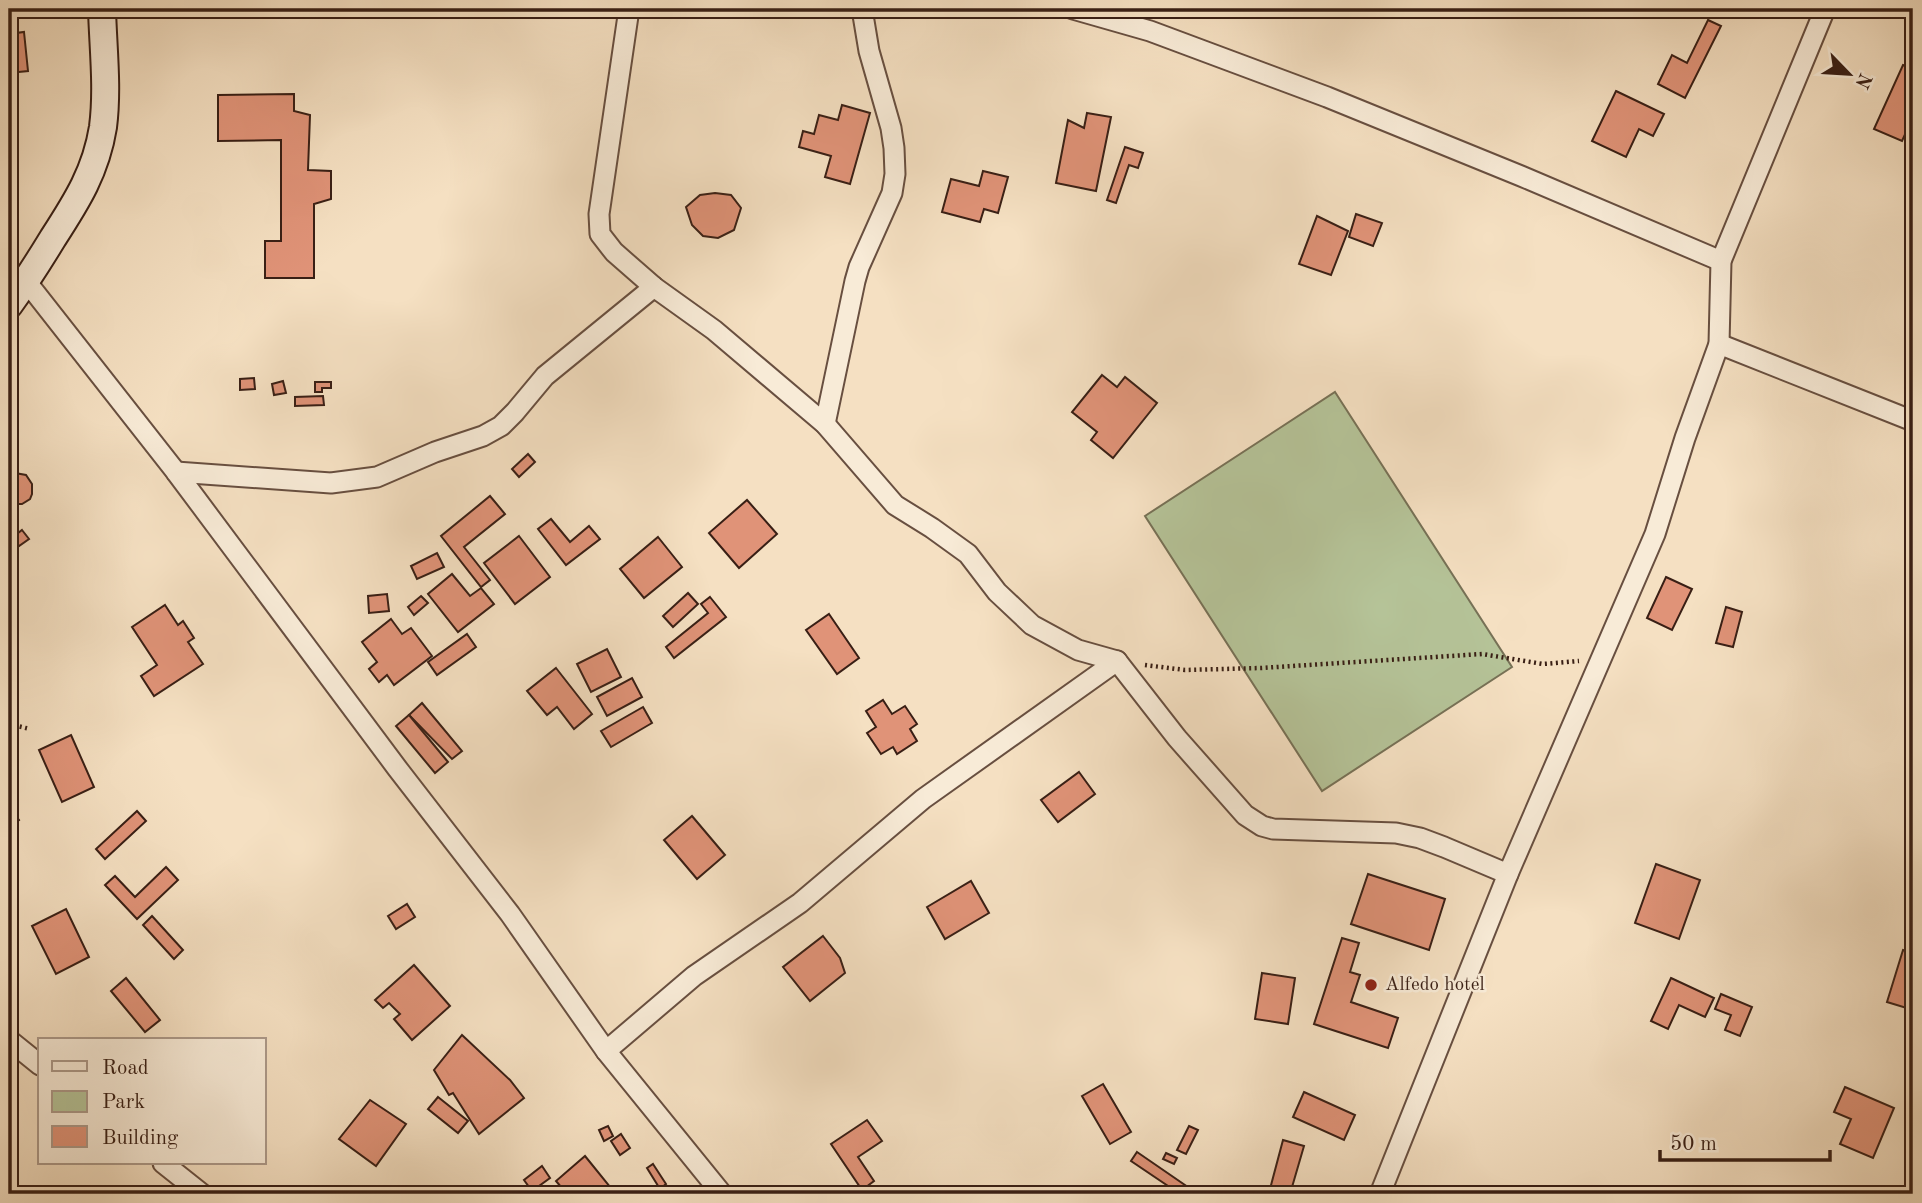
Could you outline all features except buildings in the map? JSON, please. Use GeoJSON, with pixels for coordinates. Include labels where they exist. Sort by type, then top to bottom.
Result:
{"type":"FeatureCollection","features":[{"type":"Feature","properties":{"kind":"street"},"geometry":{"type":"LineString","coordinates":[[9,305],[83,191],[95,161],[103,126],[105,91],[102,9]]}},
{"type":"Feature","properties":{"kind":"street"},"geometry":{"type":"LineString","coordinates":[[629,9],[599,214],[600,234],[614,252],[654,287],[714,330],[825,424],[895,505],[968,554],[997,592],[1032,625],[1078,650],[1117,661],[1177,738],[1245,815],[1262,826],[1273,829],[1396,833],[1420,838],[1508,874]]}},
{"type":"Feature","properties":{"kind":"street"},"geometry":{"type":"LineString","coordinates":[[825,424],[855,281],[892,193],[895,174],[891,128],[869,51],[862,9]]}},
{"type":"Feature","properties":{"kind":"street"},"geometry":{"type":"LineString","coordinates":[[1073,9],[1150,31],[1327,97],[1721,261]]}},
{"type":"Feature","properties":{"kind":"street"},"geometry":{"type":"LineString","coordinates":[[1380,1194],[1508,874],[1655,534],[1685,438],[1719,344],[1721,261],[1825,9]]}},
{"type":"Feature","properties":{"kind":"street"},"geometry":{"type":"LineString","coordinates":[[26,281],[176,472],[397,768],[510,914],[606,1051],[722,1194]]}},
{"type":"Feature","properties":{"kind":"street"},"geometry":{"type":"LineString","coordinates":[[176,472],[331,483],[377,477],[435,452],[483,436],[501,426],[545,376],[654,287]]}},
{"type":"Feature","properties":{"kind":"street"},"geometry":{"type":"LineString","coordinates":[[1719,344],[1913,421]]}},
{"type":"Feature","properties":{"kind":"street"},"geometry":{"type":"LineString","coordinates":[[606,1051],[694,976],[800,903],[923,799],[1117,661]]}},
{"type":"Feature","properties":{"kind":"street"},"geometry":{"type":"LineString","coordinates":[[9,1040],[38,1063]]}},
{"type":"Feature","properties":{"kind":"street"},"geometry":{"type":"LineString","coordinates":[[164,1164],[202,1194]]}},
{"type":"Feature","properties":{"kind":"path"},"geometry":{"type":"LineString","coordinates":[[1117,661],[1185,670],[1482,654],[1544,664],[1601,659]]}},
{"type":"Feature","properties":{"kind":"path"},"geometry":{"type":"LineString","coordinates":[[9,724],[30,729]]}},
{"type":"Feature","properties":{"kind":"green space"},"geometry":{"type":"Polygon","coordinates":[[[1335,392],[1512,667],[1322,791],[1145,516],[1335,392]]]}},
{"type":"Feature","properties":{"kind":"place","name":"Alfedo hotel"},"geometry":{"type":"Point","coordinates":[1371,985]}}]}
